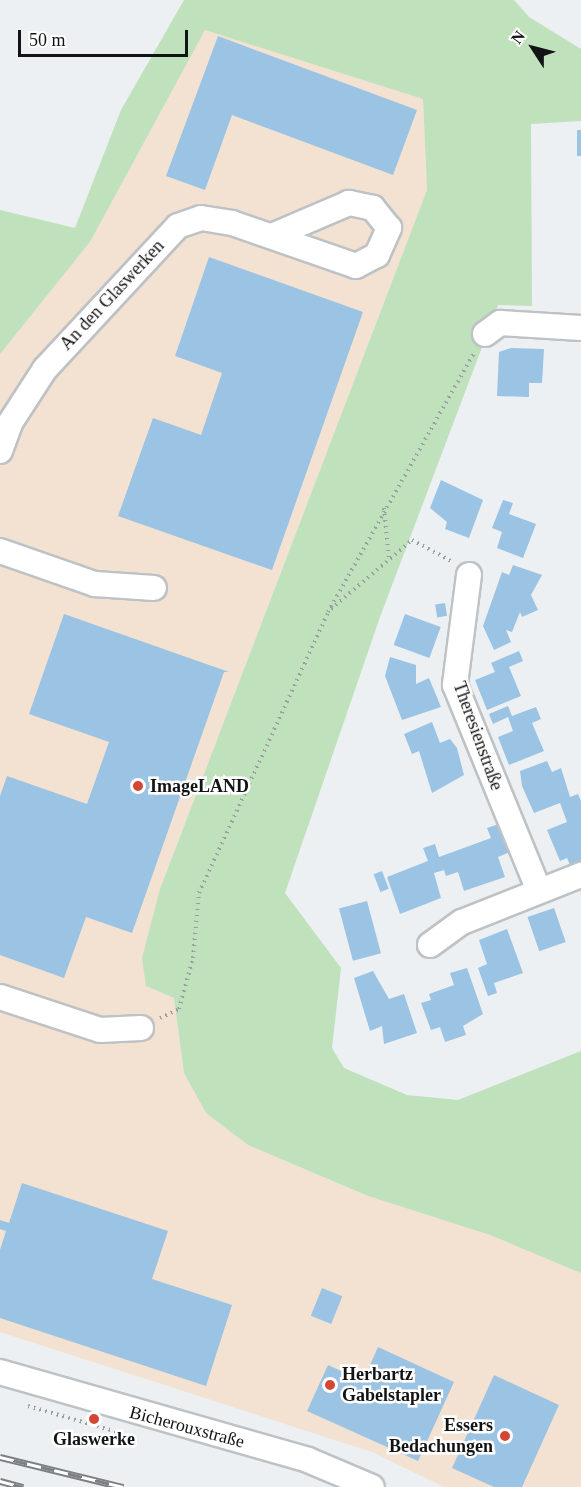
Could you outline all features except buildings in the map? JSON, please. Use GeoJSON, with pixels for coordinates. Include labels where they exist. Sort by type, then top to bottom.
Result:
{"type":"FeatureCollection","features":[{"type":"Feature","properties":{"kind":"street","name":"An den Glaswerken"},"geometry":{"type":"LineString","coordinates":[[0,451],[10,423],[45,369],[178,226],[201,218],[272,236]]}},
{"type":"Feature","properties":{"kind":"street"},"geometry":{"type":"LineString","coordinates":[[485,334],[500,323],[581,328]]}},
{"type":"Feature","properties":{"kind":"street"},"geometry":{"type":"LineString","coordinates":[[0,550],[95,584],[154,588]]}},
{"type":"Feature","properties":{"kind":"street","name":"Theresienstraße"},"geometry":{"type":"LineString","coordinates":[[469,575],[456,685],[539,891]]}},
{"type":"Feature","properties":{"kind":"street"},"geometry":{"type":"LineString","coordinates":[[430,945],[462,922],[581,875]]}},
{"type":"Feature","properties":{"kind":"street"},"geometry":{"type":"LineString","coordinates":[[0,997],[100,1030],[141,1028]]}},
{"type":"Feature","properties":{"kind":"street","name":"Bicherouxstraße"},"geometry":{"type":"LineString","coordinates":[[0,1372],[308,1460],[372,1487]]}},
{"type":"Feature","properties":{"kind":"path"},"geometry":{"type":"LineString","coordinates":[[141,1028],[179,1009],[193,958],[199,893],[328,612],[384,508],[485,334]]}},
{"type":"Feature","properties":{"kind":"path"},"geometry":{"type":"LineString","coordinates":[[384,508],[389,558]]}},
{"type":"Feature","properties":{"kind":"path"},"geometry":{"type":"LineString","coordinates":[[328,612],[412,540],[441,551],[469,575]]}},
{"type":"Feature","properties":{"kind":"shaded area"},"geometry":{"type":"Polygon","coordinates":[[[205,29],[423,99],[427,190],[160,889],[146,986],[174,998],[184,1073],[206,1113],[248,1145],[368,1196],[490,1235],[581,1272],[581,1487],[444,1487],[372,1452],[0,1332],[0,354],[90,242],[205,29]]]}},
{"type":"Feature","properties":{"kind":"green space"},"geometry":{"type":"Polygon","coordinates":[[[184,0],[514,0],[529,17],[581,49],[581,121],[531,124],[532,306],[498,305],[380,617],[285,893],[341,968],[332,1048],[344,1068],[407,1095],[458,1100],[581,1051],[581,1273],[490,1235],[368,1196],[248,1145],[206,1113],[184,1073],[174,998],[146,986],[142,958],[160,889],[427,190],[423,99],[205,30],[90,242],[0,354],[0,210],[75,228],[121,110],[184,0]]]}},
{"type":"Feature","properties":{"kind":"railway"},"geometry":{"type":"LineString","coordinates":[[0,1457],[123,1487]]}},
{"type":"Feature","properties":{"kind":"railway"},"geometry":{"type":"LineString","coordinates":[[0,1481],[23,1487]]}},
{"type":"Feature","properties":{"kind":"place","name":"ImageLAND"},"geometry":{"type":"Point","coordinates":[138,786]}},
{"type":"Feature","properties":{"kind":"place","name":"Herbartz Gabelstapler"},"geometry":{"type":"Point","coordinates":[330,1385]}},
{"type":"Feature","properties":{"kind":"place","name":"Glaswerke"},"geometry":{"type":"Point","coordinates":[94,1419]}},
{"type":"Feature","properties":{"kind":"place","name":"Essers Bedachungen"},"geometry":{"type":"Point","coordinates":[505,1436]}}]}
